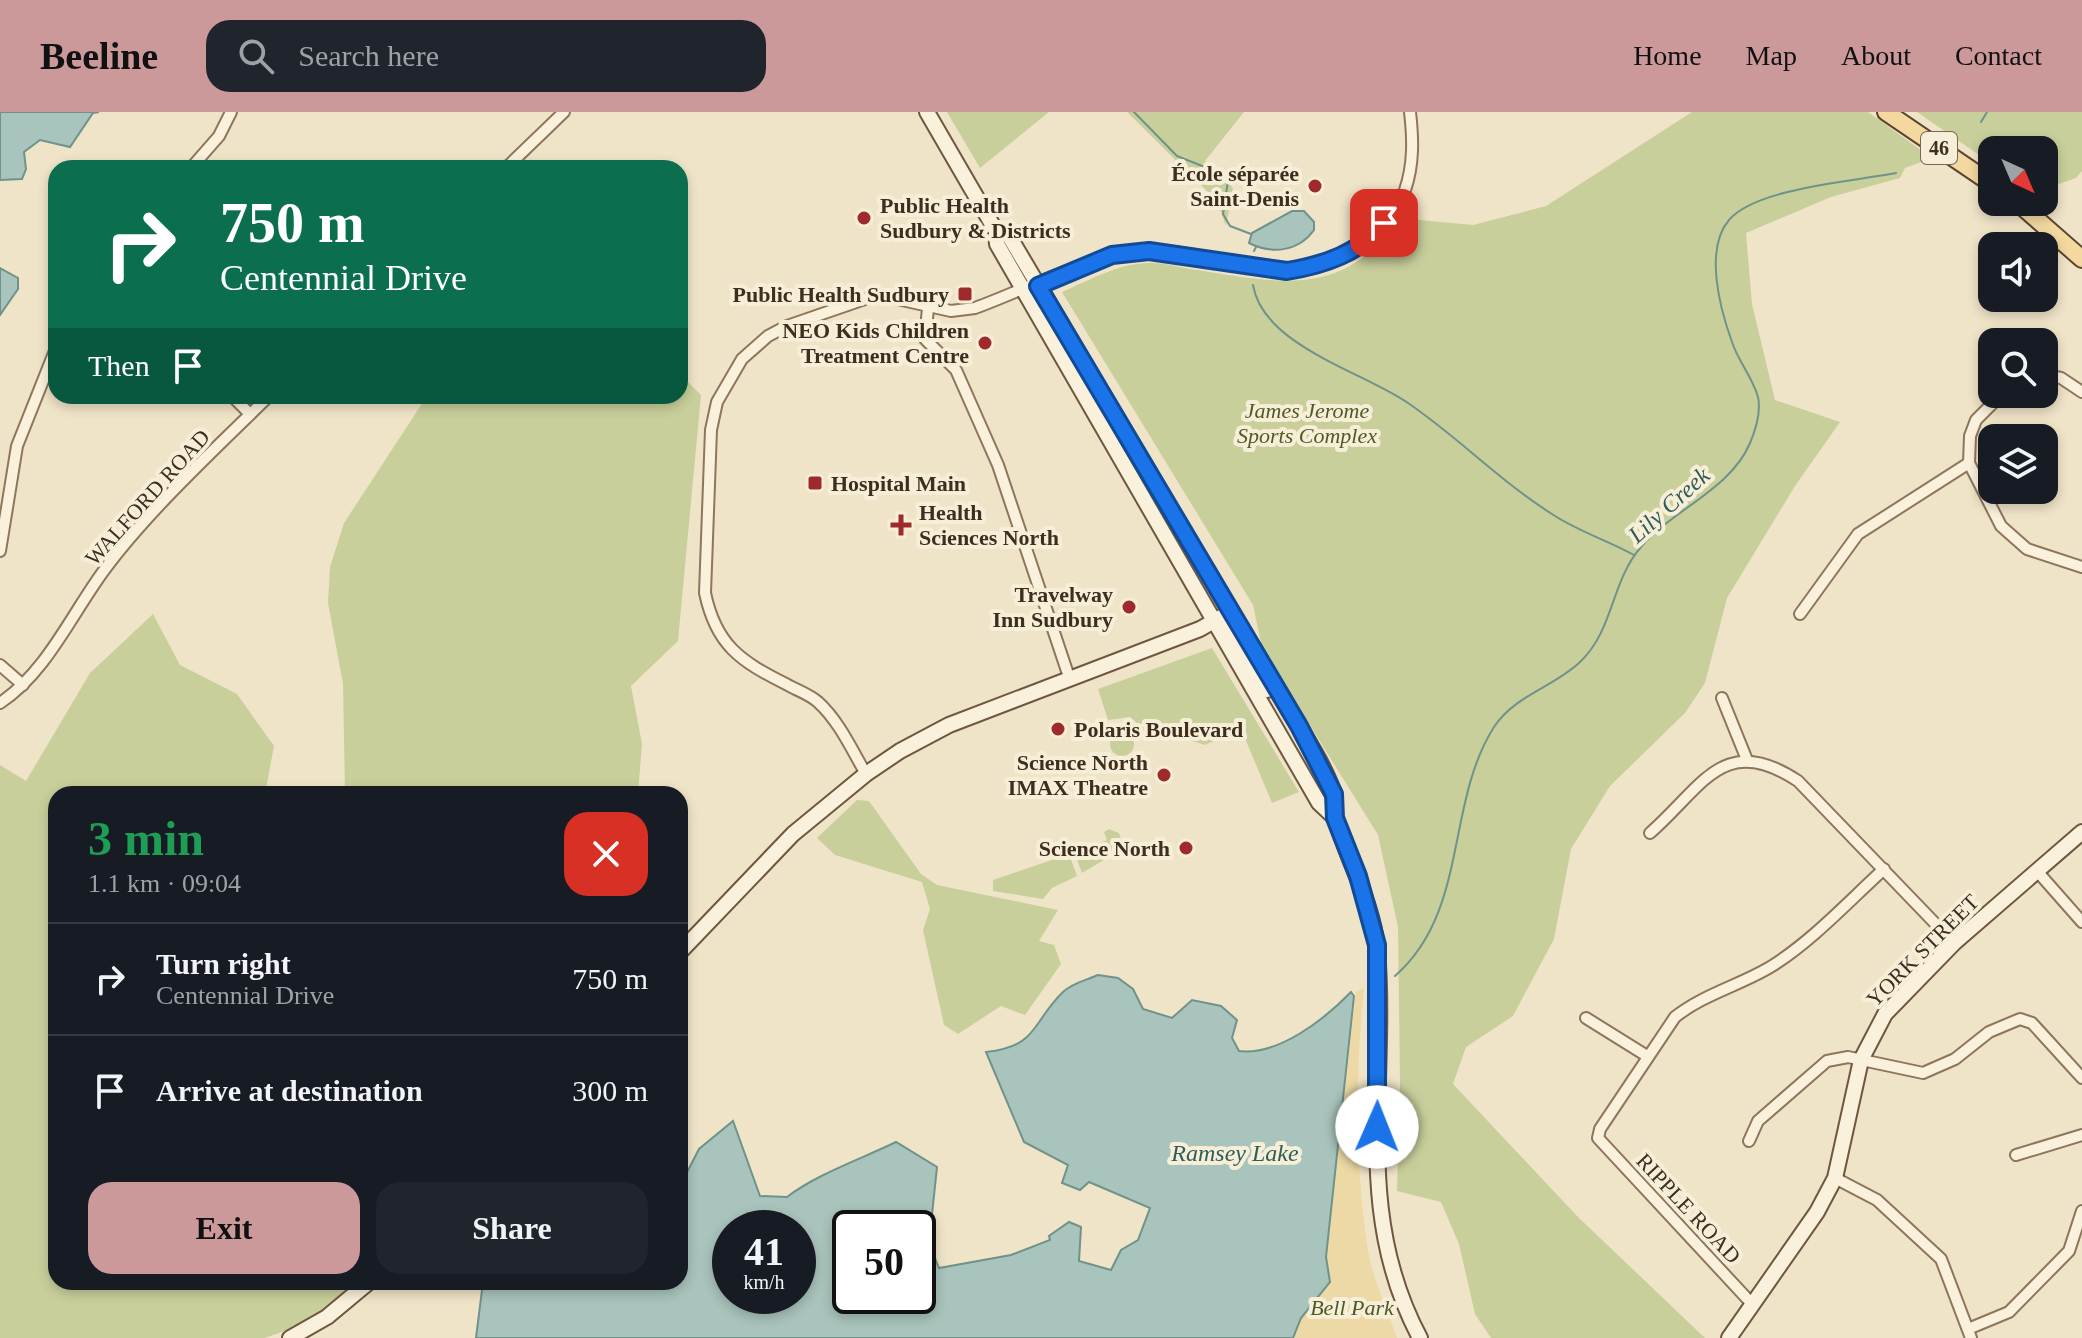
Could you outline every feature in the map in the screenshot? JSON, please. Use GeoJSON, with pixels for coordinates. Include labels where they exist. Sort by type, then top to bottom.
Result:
{"type":"FeatureCollection","features":[{"type":"Feature","properties":{"kind":"main road"},"geometry":{"type":"LineString","coordinates":[[927,112],[996,231],[997,244],[1031,288],[1222,595],[1312,749],[1334,794],[1335,818],[1358,876],[1377,945],[1379,1200],[1385,1249],[1395,1285],[1420,1338]]}},
{"type":"Feature","properties":{"kind":"main road","name":"46"},"geometry":{"type":"LineString","coordinates":[[1886,112],[1978,174]]}},
{"type":"Feature","properties":{"kind":"main road"},"geometry":{"type":"LineString","coordinates":[[2033,216],[2082,259]]}},
{"type":"Feature","properties":{"kind":"main road"},"geometry":{"type":"LineString","coordinates":[[1031,288],[1215,623],[1319,803],[1335,818]]}},
{"type":"Feature","properties":{"kind":"main road"},"geometry":{"type":"LineString","coordinates":[[688,944],[793,834],[866,774],[949,725],[1215,623],[1224,608],[1222,595]]}},
{"type":"Feature","properties":{"kind":"main road"},"geometry":{"type":"LineString","coordinates":[[1215,623],[1233,634],[1334,794]]}},
{"type":"Feature","properties":{"kind":"main road","name":"YORK STREET"},"geometry":{"type":"LineString","coordinates":[[1729,1338],[1817,1212],[1835,1178],[1861,1060],[1885,1014],[1954,943],[2082,832]]}},
{"type":"Feature","properties":{"kind":"main road"},"geometry":{"type":"LineString","coordinates":[[290,1338],[327,1317],[359,1290]]}},
{"type":"Feature","properties":{"kind":"street"},"geometry":{"type":"LineString","coordinates":[[198,160],[219,136],[231,112]]}},
{"type":"Feature","properties":{"kind":"street"},"geometry":{"type":"LineString","coordinates":[[514,160],[564,112]]}},
{"type":"Feature","properties":{"kind":"street"},"geometry":{"type":"LineString","coordinates":[[866,774],[834,721],[817,702],[736,655],[723,642],[713,624],[705,593],[711,430],[717,402],[742,359],[768,336],[846,303],[868,298],[893,298],[951,311],[975,308],[1112,255],[1149,251],[1287,271],[1333,260],[1377,232],[1404,191],[1413,142],[1410,112]]}},
{"type":"Feature","properties":{"kind":"street"},"geometry":{"type":"LineString","coordinates":[[928,308],[925,339],[956,370],[998,465],[1070,680]]}},
{"type":"Feature","properties":{"kind":"street"},"geometry":{"type":"LineString","coordinates":[[0,551],[17,446],[48,368]]}},
{"type":"Feature","properties":{"kind":"street"},"geometry":{"type":"LineString","coordinates":[[2058,377],[2082,392]]}},
{"type":"Feature","properties":{"kind":"street"},"geometry":{"type":"LineString","coordinates":[[240,404],[250,414]]}},
{"type":"Feature","properties":{"kind":"street","name":"WALFORD ROAD"},"geometry":{"type":"LineString","coordinates":[[0,703],[23,685],[123,547],[261,404]]}},
{"type":"Feature","properties":{"kind":"street"},"geometry":{"type":"LineString","coordinates":[[1988,408],[1976,420],[1970,436],[1969,463],[2001,526],[2027,549],[2082,567]]}},
{"type":"Feature","properties":{"kind":"street"},"geometry":{"type":"LineString","coordinates":[[1800,614],[1858,534],[1969,463]]}},
{"type":"Feature","properties":{"kind":"street"},"geometry":{"type":"LineString","coordinates":[[0,665],[23,685]]}},
{"type":"Feature","properties":{"kind":"street"},"geometry":{"type":"LineString","coordinates":[[1722,698],[1747,760]]}},
{"type":"Feature","properties":{"kind":"street"},"geometry":{"type":"LineString","coordinates":[[1650,833],[1713,771],[1731,761],[1747,760],[1775,765],[1798,781],[1954,943]]}},
{"type":"Feature","properties":{"kind":"street"},"geometry":{"type":"LineString","coordinates":[[1586,1018],[1647,1056],[1675,1017],[1692,1004],[1790,954],[1884,869]]}},
{"type":"Feature","properties":{"kind":"street"},"geometry":{"type":"LineString","coordinates":[[2037,871],[2082,922]]}},
{"type":"Feature","properties":{"kind":"street"},"geometry":{"type":"LineString","coordinates":[[1749,1141],[1758,1121],[1816,1068],[1835,1057],[1923,1073],[1955,1059],[1989,1032],[2020,1019],[2032,1023],[2082,1078]]}},
{"type":"Feature","properties":{"kind":"street","name":"RIPPLE ROAD"},"geometry":{"type":"LineString","coordinates":[[1647,1056],[1600,1129],[1598,1138],[1753,1305]]}},
{"type":"Feature","properties":{"kind":"street"},"geometry":{"type":"LineString","coordinates":[[2016,1155],[2082,1135]]}},
{"type":"Feature","properties":{"kind":"street"},"geometry":{"type":"LineString","coordinates":[[1835,1178],[1877,1200],[1941,1259],[1970,1333],[2009,1312],[2069,1251],[2082,1211]]}},
{"type":"Feature","properties":{"kind":"green space"},"geometry":{"type":"Polygon","coordinates":[[[947,112],[1049,112],[980,168],[947,112]]]}},
{"type":"Feature","properties":{"kind":"green space"},"geometry":{"type":"Polygon","coordinates":[[[1127,112],[1244,112],[1205,161],[1223,172],[1233,189],[1226,226],[1217,201],[1127,112]]]}},
{"type":"Feature","properties":{"kind":"green space","name":"James Jerome Sports Complex"},"geometry":{"type":"Polygon","coordinates":[[[1692,112],[1868,112],[1932,158],[1905,168],[1900,178],[1831,197],[1746,233],[1752,304],[1775,400],[1840,422],[1795,486],[1727,598],[1705,683],[1685,713],[1610,786],[1571,849],[1554,939],[1513,1016],[1466,1047],[1453,1084],[1578,1217],[1705,1338],[1491,1338],[1475,1314],[1459,1244],[1441,1202],[1397,1191],[1400,1083],[1398,927],[1378,835],[1262,648],[1253,605],[1062,292],[1105,273],[1138,264],[1161,263],[1284,281],[1333,273],[1356,262],[1378,244],[1398,218],[1473,225],[1546,206],[1692,112]]]}},
{"type":"Feature","properties":{"kind":"green space"},"geometry":{"type":"Polygon","coordinates":[[[1917,112],[2082,112],[2082,171],[2076,178],[2058,184],[2058,136],[1978,136],[1978,154],[1917,112]]]}},
{"type":"Feature","properties":{"kind":"green space"},"geometry":{"type":"Polygon","coordinates":[[[688,382],[701,395],[678,641],[631,686],[642,744],[639,786],[345,786],[343,684],[328,603],[330,567],[344,523],[422,404],[688,404],[688,382]]]}},
{"type":"Feature","properties":{"kind":"green space"},"geometry":{"type":"Polygon","coordinates":[[[153,614],[180,665],[237,694],[274,746],[266,786],[48,786],[48,1290],[350,1290],[312,1321],[265,1338],[0,1338],[0,765],[26,781],[90,673],[153,614]]]}},
{"type":"Feature","properties":{"kind":"green space"},"geometry":{"type":"Polygon","coordinates":[[[1212,648],[1299,792],[1272,803],[1241,729],[1205,745],[1164,732],[1148,733],[1130,717],[1108,720],[1098,689],[1212,648]]]}},
{"type":"Feature","properties":{"kind":"green space"},"geometry":{"type":"Polygon","coordinates":[[[1122,732],[1131,735],[1134,744],[1131,753],[1122,756],[1113,753],[1110,744],[1113,735],[1122,732]]]}},
{"type":"Feature","properties":{"kind":"green space"},"geometry":{"type":"Polygon","coordinates":[[[857,800],[869,801],[921,874],[937,885],[1058,910],[1039,941],[1054,945],[1061,964],[1025,1015],[1001,1006],[958,1034],[944,1025],[923,930],[930,909],[922,882],[835,855],[817,838],[857,800]]]}},
{"type":"Feature","properties":{"kind":"green space"},"geometry":{"type":"Polygon","coordinates":[[[1109,829],[1119,833],[1124,848],[1082,873],[1074,852],[1107,840],[1104,832],[1109,829]]]}},
{"type":"Feature","properties":{"kind":"green space"},"geometry":{"type":"Polygon","coordinates":[[[1069,854],[1077,876],[1052,888],[1043,899],[993,891],[993,880],[1069,854]]]}},
{"type":"Feature","properties":{"kind":"sand","name":"Bell Park"},"geometry":{"type":"Polygon","coordinates":[[[1364,988],[1358,1086],[1364,1219],[1370,1262],[1397,1338],[1293,1338],[1301,1318],[1330,1282],[1326,1257],[1356,992],[1364,988]]]}},
{"type":"Feature","properties":{"kind":"water"},"geometry":{"type":"Polygon","coordinates":[[[0,112],[99,112],[93,113],[70,147],[40,140],[24,152],[26,169],[22,179],[0,180],[0,112]]]}},
{"type":"Feature","properties":{"kind":"water"},"geometry":{"type":"Polygon","coordinates":[[[1292,211],[1304,211],[1314,222],[1314,230],[1301,243],[1276,250],[1249,243],[1252,233],[1292,211]]]}},
{"type":"Feature","properties":{"kind":"water"},"geometry":{"type":"Polygon","coordinates":[[[0,268],[18,278],[18,289],[0,315],[0,268]]]}},
{"type":"Feature","properties":{"kind":"water","name":"Ramsey Lake"},"geometry":{"type":"Polygon","coordinates":[[[1098,975],[1118,978],[1133,989],[1143,1009],[1172,1018],[1192,1000],[1221,1006],[1237,1020],[1232,1038],[1239,1051],[1254,1051],[1285,1042],[1314,1024],[1351,992],[1354,996],[1326,1257],[1330,1282],[1301,1318],[1293,1338],[476,1338],[482,1290],[688,1290],[688,1170],[699,1149],[733,1121],[760,1196],[787,1197],[825,1174],[896,1142],[937,1167],[932,1210],[832,1210],[832,1314],[936,1314],[936,1260],[939,1268],[1011,1255],[1050,1240],[1049,1236],[1069,1222],[1081,1227],[1079,1261],[1111,1270],[1121,1250],[1138,1240],[1150,1208],[1089,1182],[1080,1190],[1062,1183],[1068,1165],[1024,1142],[986,1052],[1003,1049],[1025,1039],[1063,992],[1098,975]]]}},
{"type":"Feature","properties":{"kind":"waterway"},"geometry":{"type":"LineString","coordinates":[[1134,112],[1177,156],[1220,173],[1228,181],[1223,214],[1230,226],[1251,234]]}},
{"type":"Feature","properties":{"kind":"waterway","name":"Lily Creek"},"geometry":{"type":"LineString","coordinates":[[1981,122],[1987,112]]}},
{"type":"Feature","properties":{"kind":"waterway","name":"Lily Creek"},"geometry":{"type":"LineString","coordinates":[[1395,976],[1418,950],[1435,920],[1446,889],[1468,789],[1494,727],[1513,707],[1580,662],[1600,635],[1624,575],[1641,547],[1729,473],[1750,443],[1759,409],[1758,397],[1732,342],[1719,297],[1716,263],[1721,232],[1742,209],[1761,200],[1807,188],[1896,173]]}},
{"type":"Feature","properties":{"kind":"waterway"},"geometry":{"type":"LineString","coordinates":[[1254,251],[1256,247]]}},
{"type":"Feature","properties":{"kind":"waterway"},"geometry":{"type":"LineString","coordinates":[[1253,285],[1261,306],[1275,325],[1295,341],[1408,403],[1552,514],[1634,555]]}},
{"type":"Feature","properties":{"kind":"place","name":"École séparée Saint-Denis"},"geometry":{"type":"Point","coordinates":[1315,186]}},
{"type":"Feature","properties":{"kind":"place","name":"Public Health Sudbury & Districts"},"geometry":{"type":"Point","coordinates":[864,218]}},
{"type":"Feature","properties":{"kind":"place","name":"Public Health Sudbury"},"geometry":{"type":"Point","coordinates":[965,294]}},
{"type":"Feature","properties":{"kind":"place","name":"NEO Kids Children Treatment Centre"},"geometry":{"type":"Point","coordinates":[985,343]}},
{"type":"Feature","properties":{"kind":"place","name":"Hospital Main"},"geometry":{"type":"Point","coordinates":[815,483]}},
{"type":"Feature","properties":{"kind":"place","name":"Health Sciences North"},"geometry":{"type":"Point","coordinates":[901,525]}},
{"type":"Feature","properties":{"kind":"place","name":"Travelway Inn Sudbury"},"geometry":{"type":"Point","coordinates":[1129,607]}},
{"type":"Feature","properties":{"kind":"place","name":"Polaris Boulevard"},"geometry":{"type":"Point","coordinates":[1058,729]}},
{"type":"Feature","properties":{"kind":"place","name":"Science North IMAX Theatre"},"geometry":{"type":"Point","coordinates":[1164,775]}},
{"type":"Feature","properties":{"kind":"place","name":"Science North"},"geometry":{"type":"Point","coordinates":[1186,848]}},
{"type":"Feature","properties":{"kind":"route"},"geometry":{"type":"LineString","coordinates":[[1377,1127],[1377,945],[1358,876],[1335,818],[1334,794],[1299,726],[1038,286],[1112,255],[1149,251],[1287,271],[1333,260],[1357,247],[1384,223]]}}]}
